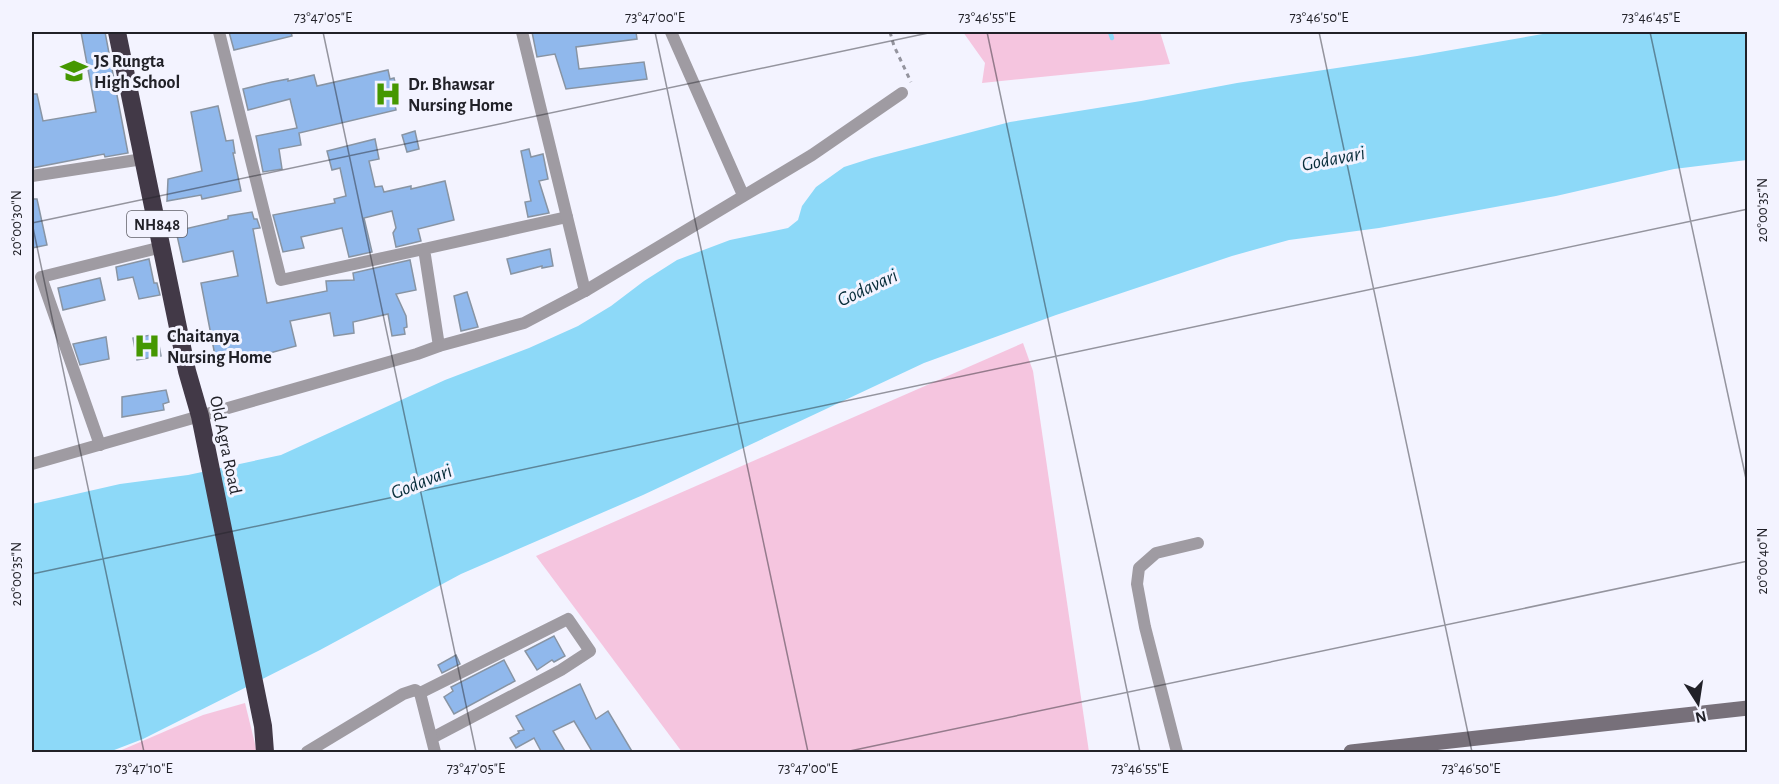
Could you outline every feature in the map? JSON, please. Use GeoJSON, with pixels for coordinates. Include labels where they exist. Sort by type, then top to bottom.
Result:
{"type":"FeatureCollection","features":[{"type":"Feature","properties":{"kind":"highway","name":"Old Agra Road"},"geometry":{"type":"LineString","coordinates":[[117,32],[188,371],[200,416],[266,753]]}},
{"type":"Feature","properties":{"kind":"highway","name":"Old Agra Road"},"geometry":{"type":"LineString","coordinates":[[262,726],[279,753]]}},
{"type":"Feature","properties":{"kind":"main road"},"geometry":{"type":"LineString","coordinates":[[1351,753],[1748,708]]}},
{"type":"Feature","properties":{"kind":"street"},"geometry":{"type":"LineString","coordinates":[[219,32],[281,280],[567,217]]}},
{"type":"Feature","properties":{"kind":"street"},"geometry":{"type":"LineString","coordinates":[[522,32],[585,291]]}},
{"type":"Feature","properties":{"kind":"street"},"geometry":{"type":"LineString","coordinates":[[671,32],[743,195]]}},
{"type":"Feature","properties":{"kind":"street"},"geometry":{"type":"LineString","coordinates":[[32,464],[524,323],[585,291],[812,155],[902,93]]}},
{"type":"Feature","properties":{"kind":"street"},"geometry":{"type":"LineString","coordinates":[[32,176],[143,159]]}},
{"type":"Feature","properties":{"kind":"street"},"geometry":{"type":"LineString","coordinates":[[100,445],[41,277],[162,247]]}},
{"type":"Feature","properties":{"kind":"street"},"geometry":{"type":"LineString","coordinates":[[424,249],[439,346]]}},
{"type":"Feature","properties":{"kind":"street"},"geometry":{"type":"LineString","coordinates":[[1177,753],[1137,584],[1139,568],[1156,553],[1198,543]]}},
{"type":"Feature","properties":{"kind":"street"},"geometry":{"type":"LineString","coordinates":[[420,693],[568,619],[591,651],[561,670],[432,738]]}},
{"type":"Feature","properties":{"kind":"street"},"geometry":{"type":"LineString","coordinates":[[307,753],[403,694],[415,690],[420,693],[435,753]]}},
{"type":"Feature","properties":{"kind":"path"},"geometry":{"type":"LineString","coordinates":[[890,32],[911,82],[902,93]]}},
{"type":"Feature","properties":{"kind":"shaded area"},"geometry":{"type":"Polygon","coordinates":[[[963,32],[1160,32],[1170,64],[982,83],[985,63],[963,32]]]}},
{"type":"Feature","properties":{"kind":"shaded area"},"geometry":{"type":"Polygon","coordinates":[[[1023,343],[1033,371],[1089,752],[682,752],[536,556],[1023,343]]]}},
{"type":"Feature","properties":{"kind":"shaded area"},"geometry":{"type":"Polygon","coordinates":[[[245,703],[257,752],[117,752],[203,715],[245,703]]]}},
{"type":"Feature","properties":{"kind":"water","name":"Godavari"},"geometry":{"type":"Polygon","coordinates":[[[1554,32],[1747,32],[1747,160],[1674,169],[1556,196],[1379,228],[1289,240],[1232,256],[1056,315],[924,363],[643,495],[461,574],[320,650],[143,739],[109,752],[32,752],[32,504],[120,484],[188,475],[281,455],[445,380],[529,348],[578,326],[677,260],[730,240],[788,228],[798,220],[802,206],[816,187],[844,167],[872,158],[1010,122],[1554,32]]]}},
{"type":"Feature","properties":{"kind":"building"},"geometry":{"type":"Polygon","coordinates":[[[81,32],[105,32],[128,153],[105,157],[104,154],[32,168],[32,94],[37,94],[43,121],[96,112],[81,32]]]}},
{"type":"Feature","properties":{"kind":"building"},"geometry":{"type":"Polygon","coordinates":[[[229,32],[291,32],[292,36],[234,50],[229,32]]]}},
{"type":"Feature","properties":{"kind":"building"},"geometry":{"type":"Polygon","coordinates":[[[532,32],[636,32],[637,39],[576,47],[579,69],[644,62],[647,79],[566,89],[555,54],[537,57],[532,32]]]}},
{"type":"Feature","properties":{"kind":"building"},"geometry":{"type":"Polygon","coordinates":[[[388,70],[390,79],[394,78],[399,98],[394,100],[396,110],[299,133],[301,145],[279,149],[282,169],[263,172],[256,136],[297,128],[290,99],[248,110],[243,89],[314,75],[317,86],[388,70]]]}},
{"type":"Feature","properties":{"kind":"building"},"geometry":{"type":"Polygon","coordinates":[[[218,106],[226,141],[233,140],[235,153],[233,153],[241,191],[202,199],[201,195],[167,201],[168,179],[202,171],[191,112],[218,106]]]}},
{"type":"Feature","properties":{"kind":"building"},"geometry":{"type":"Polygon","coordinates":[[[415,131],[419,149],[407,152],[402,135],[415,131]]]}},
{"type":"Feature","properties":{"kind":"building"},"geometry":{"type":"Polygon","coordinates":[[[375,139],[379,159],[369,161],[375,187],[382,186],[384,192],[411,186],[411,189],[445,181],[454,220],[418,229],[421,241],[396,247],[393,233],[396,228],[392,211],[364,218],[372,252],[349,257],[342,228],[301,237],[304,248],[283,252],[273,215],[335,203],[334,199],[346,196],[340,168],[332,170],[327,151],[375,139]]]}},
{"type":"Feature","properties":{"kind":"building"},"geometry":{"type":"Polygon","coordinates":[[[529,149],[531,157],[543,154],[548,179],[539,181],[549,213],[528,217],[525,202],[531,201],[521,151],[529,149]]]}},
{"type":"Feature","properties":{"kind":"building"},"geometry":{"type":"Polygon","coordinates":[[[32,199],[37,199],[47,245],[32,248],[32,199]]]}},
{"type":"Feature","properties":{"kind":"building"},"geometry":{"type":"Polygon","coordinates":[[[252,212],[260,228],[253,229],[267,303],[327,291],[326,281],[354,280],[353,273],[410,260],[416,290],[396,294],[406,316],[405,334],[392,336],[388,314],[353,322],[354,333],[334,336],[330,313],[290,321],[296,346],[217,366],[201,283],[238,276],[233,251],[183,262],[176,231],[228,219],[228,216],[252,212]]]}},
{"type":"Feature","properties":{"kind":"building"},"geometry":{"type":"Polygon","coordinates":[[[550,249],[553,266],[542,268],[542,266],[511,274],[507,259],[550,249]]]}},
{"type":"Feature","properties":{"kind":"building"},"geometry":{"type":"Polygon","coordinates":[[[149,259],[154,283],[157,283],[160,295],[139,299],[133,277],[118,280],[116,267],[149,259]]]}},
{"type":"Feature","properties":{"kind":"building"},"geometry":{"type":"Polygon","coordinates":[[[100,278],[105,300],[63,310],[58,288],[100,278]]]}},
{"type":"Feature","properties":{"kind":"building"},"geometry":{"type":"Polygon","coordinates":[[[467,292],[478,327],[461,331],[454,296],[467,292]]]}},
{"type":"Feature","properties":{"kind":"building"},"geometry":{"type":"Polygon","coordinates":[[[157,334],[161,356],[137,360],[133,338],[157,334]]]}},
{"type":"Feature","properties":{"kind":"building"},"geometry":{"type":"Polygon","coordinates":[[[106,337],[109,359],[80,365],[73,344],[106,337]]]}},
{"type":"Feature","properties":{"kind":"building"},"geometry":{"type":"Polygon","coordinates":[[[166,390],[169,402],[163,404],[164,410],[122,417],[122,397],[166,390]]]}},
{"type":"Feature","properties":{"kind":"building"},"geometry":{"type":"Polygon","coordinates":[[[554,636],[565,656],[554,662],[552,660],[537,670],[525,651],[554,636]]]}},
{"type":"Feature","properties":{"kind":"building"},"geometry":{"type":"Polygon","coordinates":[[[456,655],[460,664],[442,673],[438,665],[456,655]]]}},
{"type":"Feature","properties":{"kind":"building"},"geometry":{"type":"Polygon","coordinates":[[[504,660],[515,681],[454,714],[444,697],[453,691],[451,687],[504,660]]]}},
{"type":"Feature","properties":{"kind":"building"},"geometry":{"type":"Polygon","coordinates":[[[580,684],[596,719],[608,711],[633,753],[593,753],[574,721],[553,731],[566,753],[542,753],[534,738],[516,748],[510,738],[519,733],[518,731],[524,730],[516,716],[580,684]]]}},
{"type":"Feature","properties":{"kind":"waterway"},"geometry":{"type":"LineString","coordinates":[[1110,32],[1112,38]]}},
{"type":"Feature","properties":{"kind":"place","name":"JS Rungta High School"},"geometry":{"type":"Point","coordinates":[74,71]}},
{"type":"Feature","properties":{"kind":"place","name":"Dr. Bhawsar Nursing Home"},"geometry":{"type":"Point","coordinates":[388,94]}},
{"type":"Feature","properties":{"kind":"place","name":"Chaitanya Nursing Home"},"geometry":{"type":"Point","coordinates":[147,346]}}]}
